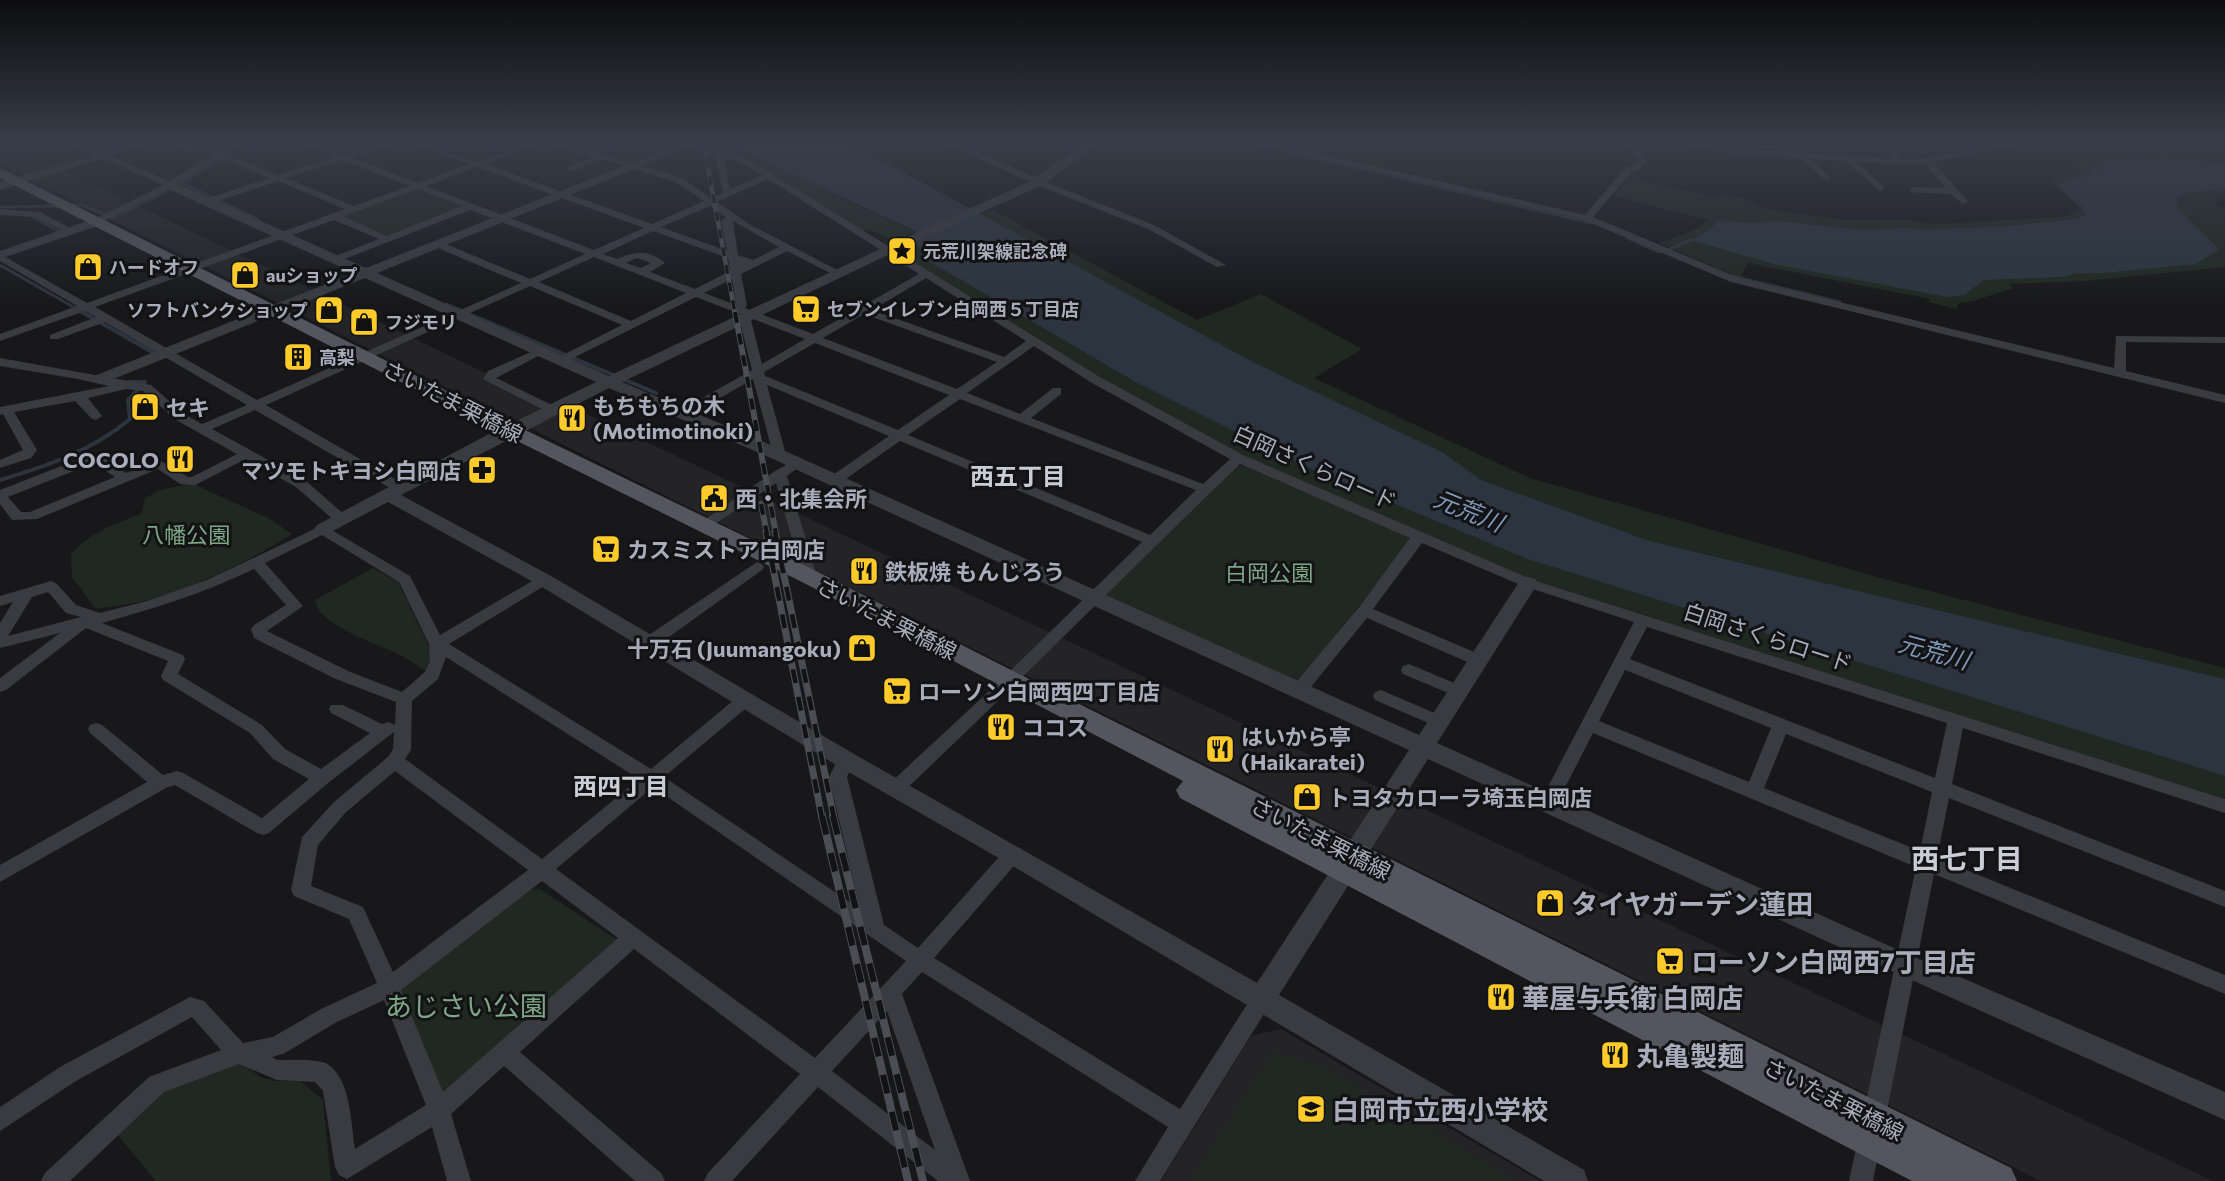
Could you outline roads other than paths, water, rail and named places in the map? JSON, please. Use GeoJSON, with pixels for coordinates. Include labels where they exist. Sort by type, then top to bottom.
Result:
{"type":"FeatureCollection","features":[{"type":"Feature","properties":{"kind":"main road","name":"さいたま栗橋線"},"geometry":{"type":"LineString","coordinates":[[31,196],[84,226],[184,271],[358,359],[757,567],[1004,687],[1871,1128],[1998,1181]]}},
{"type":"Feature","properties":{"kind":"main road","name":"さいたま栗橋線"},"geometry":{"type":"LineString","coordinates":[[503,434],[704,525],[810,577],[1004,687]]}},
{"type":"Feature","properties":{"kind":"main road","name":"さいたま栗橋線"},"geometry":{"type":"LineString","coordinates":[[1871,1128],[1951,1181]]}},
{"type":"Feature","properties":{"kind":"street"},"geometry":{"type":"LineString","coordinates":[[0,256],[84,226],[148,196]]}},
{"type":"Feature","properties":{"kind":"street"},"geometry":{"type":"LineString","coordinates":[[196,196],[609,382],[685,413],[786,464],[835,480],[1092,598],[1300,689],[1423,748],[2225,1106]]}},
{"type":"Feature","properties":{"kind":"street"},"geometry":{"type":"LineString","coordinates":[[209,201],[224,196]]}},
{"type":"Feature","properties":{"kind":"street"},"geometry":{"type":"LineString","coordinates":[[322,196],[353,209]]}},
{"type":"Feature","properties":{"kind":"street"},"geometry":{"type":"LineString","coordinates":[[2,336],[388,196]]}},
{"type":"Feature","properties":{"kind":"street"},"geometry":{"type":"LineString","coordinates":[[446,196],[695,293],[743,314],[1205,489]]}},
{"type":"Feature","properties":{"kind":"street"},"geometry":{"type":"LineString","coordinates":[[102,378],[556,196]]}},
{"type":"Feature","properties":{"kind":"street"},"geometry":{"type":"LineString","coordinates":[[567,196],[754,264]]}},
{"type":"Feature","properties":{"kind":"street"},"geometry":{"type":"LineString","coordinates":[[702,196],[733,217],[838,273]]}},
{"type":"Feature","properties":{"kind":"street"},"geometry":{"type":"LineString","coordinates":[[202,429],[724,196]]}},
{"type":"Feature","properties":{"kind":"street","name":"白岡さくらロード"},"geometry":{"type":"LineString","coordinates":[[800,196],[1096,380],[1238,458],[1528,583],[2225,806]]}},
{"type":"Feature","properties":{"kind":"street"},"geometry":{"type":"LineString","coordinates":[[0,643],[151,605],[212,583],[323,529],[503,434],[743,314],[1007,196]]}},
{"type":"Feature","properties":{"kind":"street"},"geometry":{"type":"LineString","coordinates":[[1073,196],[1151,227],[1221,265]]}},
{"type":"Feature","properties":{"kind":"street"},"geometry":{"type":"LineString","coordinates":[[1493,196],[1587,218],[1735,280],[2225,399]]}},
{"type":"Feature","properties":{"kind":"street"},"geometry":{"type":"LineString","coordinates":[[1587,218],[1606,196]]}},
{"type":"Feature","properties":{"kind":"street"},"geometry":{"type":"LineString","coordinates":[[1958,196],[1963,201]]}},
{"type":"Feature","properties":{"kind":"street"},"geometry":{"type":"LineString","coordinates":[[336,259],[471,206]]}},
{"type":"Feature","properties":{"kind":"street"},"geometry":{"type":"LineString","coordinates":[[0,212],[37,214],[84,226]]}},
{"type":"Feature","properties":{"kind":"street"},"geometry":{"type":"LineString","coordinates":[[334,216],[387,239]]}},
{"type":"Feature","properties":{"kind":"street"},"geometry":{"type":"LineString","coordinates":[[733,217],[726,221],[743,314],[757,374],[786,464],[810,577]]}},
{"type":"Feature","properties":{"kind":"street"},"geometry":{"type":"LineString","coordinates":[[437,244],[632,325]]}},
{"type":"Feature","properties":{"kind":"street"},"geometry":{"type":"LineString","coordinates":[[561,360],[787,247]]}},
{"type":"Feature","properties":{"kind":"street"},"geometry":{"type":"LineString","coordinates":[[617,263],[638,254],[660,263],[640,272]]}},
{"type":"Feature","properties":{"kind":"street"},"geometry":{"type":"LineString","coordinates":[[0,256],[256,405],[394,492],[846,760],[1013,854],[1573,1181]]}},
{"type":"Feature","properties":{"kind":"street"},"geometry":{"type":"LineString","coordinates":[[685,413],[757,374],[926,274]]}},
{"type":"Feature","properties":{"kind":"street"},"geometry":{"type":"LineString","coordinates":[[863,310],[1006,361]]}},
{"type":"Feature","properties":{"kind":"street"},"geometry":{"type":"LineString","coordinates":[[54,337],[105,318]]}},
{"type":"Feature","properties":{"kind":"street"},"geometry":{"type":"LineString","coordinates":[[2198,331],[2220,340]]}},
{"type":"Feature","properties":{"kind":"street"},"geometry":{"type":"LineString","coordinates":[[2120,373],[2120,338],[2220,340]]}},
{"type":"Feature","properties":{"kind":"street"},"geometry":{"type":"LineString","coordinates":[[835,480],[1033,342]]}},
{"type":"Feature","properties":{"kind":"street"},"geometry":{"type":"LineString","coordinates":[[540,351],[492,374],[489,379],[552,410]]}},
{"type":"Feature","properties":{"kind":"street"},"geometry":{"type":"LineString","coordinates":[[0,362],[102,378],[124,386],[147,388],[180,417],[300,484],[341,519]]}},
{"type":"Feature","properties":{"kind":"street"},"geometry":{"type":"LineString","coordinates":[[757,374],[898,436],[1152,540]]}},
{"type":"Feature","properties":{"kind":"street"},"geometry":{"type":"LineString","coordinates":[[0,464],[26,455],[30,450],[3,410],[124,386]]}},
{"type":"Feature","properties":{"kind":"street"},"geometry":{"type":"LineString","coordinates":[[1021,419],[1058,391]]}},
{"type":"Feature","properties":{"kind":"street"},"geometry":{"type":"LineString","coordinates":[[82,396],[81,400],[96,416]]}},
{"type":"Feature","properties":{"kind":"street"},"geometry":{"type":"LineString","coordinates":[[125,478],[94,458],[0,495],[17,517],[32,516],[125,478],[159,464],[185,481],[195,481],[248,453]]}},
{"type":"Feature","properties":{"kind":"street"},"geometry":{"type":"LineString","coordinates":[[896,788],[1004,687],[1092,598],[1238,458]]}},
{"type":"Feature","properties":{"kind":"street"},"geometry":{"type":"LineString","coordinates":[[704,525],[786,464]]}},
{"type":"Feature","properties":{"kind":"street"},"geometry":{"type":"LineString","coordinates":[[323,529],[405,579],[437,644],[438,661],[432,675],[404,699],[402,750],[394,761],[340,807],[309,842],[301,890],[356,914],[389,987],[439,1110],[459,1181]]}},
{"type":"Feature","properties":{"kind":"street"},"geometry":{"type":"LineString","coordinates":[[1300,689],[1364,611],[1419,536]]}},
{"type":"Feature","properties":{"kind":"street"},"geometry":{"type":"LineString","coordinates":[[256,562],[295,606],[259,629],[260,634],[342,675],[404,699]]}},
{"type":"Feature","properties":{"kind":"street"},"geometry":{"type":"LineString","coordinates":[[649,643],[757,567]]}},
{"type":"Feature","properties":{"kind":"street"},"geometry":{"type":"LineString","coordinates":[[437,644],[544,580]]}},
{"type":"Feature","properties":{"kind":"street"},"geometry":{"type":"LineString","coordinates":[[1147,1181],[1528,583]]}},
{"type":"Feature","properties":{"kind":"street"},"geometry":{"type":"LineString","coordinates":[[0,601],[51,586],[71,609],[177,659],[169,676],[256,729],[279,754],[322,778]]}},
{"type":"Feature","properties":{"kind":"street"},"geometry":{"type":"LineString","coordinates":[[0,636],[27,592]]}},
{"type":"Feature","properties":{"kind":"street"},"geometry":{"type":"LineString","coordinates":[[1364,611],[1480,661]]}},
{"type":"Feature","properties":{"kind":"street"},"geometry":{"type":"LineString","coordinates":[[1548,804],[1643,619]]}},
{"type":"Feature","properties":{"kind":"street"},"geometry":{"type":"LineString","coordinates":[[0,686],[93,620]]}},
{"type":"Feature","properties":{"kind":"street"},"geometry":{"type":"LineString","coordinates":[[437,644],[652,778],[920,960],[1184,1124]]}},
{"type":"Feature","properties":{"kind":"street"},"geometry":{"type":"LineString","coordinates":[[1621,662],[2225,899]]}},
{"type":"Feature","properties":{"kind":"street"},"geometry":{"type":"LineString","coordinates":[[1409,670],[1460,692]]}},
{"type":"Feature","properties":{"kind":"street"},"geometry":{"type":"LineString","coordinates":[[1381,696],[1440,722]]}},
{"type":"Feature","properties":{"kind":"street"},"geometry":{"type":"LineString","coordinates":[[53,1181],[157,1084],[240,1054],[277,1046],[328,1016],[389,987],[542,870],[746,699]]}},
{"type":"Feature","properties":{"kind":"street"},"geometry":{"type":"LineString","coordinates":[[0,874],[160,783],[177,778],[263,828],[322,778],[385,730],[337,709]]}},
{"type":"Feature","properties":{"kind":"street"},"geometry":{"type":"LineString","coordinates":[[1861,1181],[1956,720]]}},
{"type":"Feature","properties":{"kind":"street"},"geometry":{"type":"LineString","coordinates":[[1589,724],[2225,985]]}},
{"type":"Feature","properties":{"kind":"street"},"geometry":{"type":"LineString","coordinates":[[1754,792],[1781,725]]}},
{"type":"Feature","properties":{"kind":"street"},"geometry":{"type":"LineString","coordinates":[[96,729],[160,783]]}},
{"type":"Feature","properties":{"kind":"street"},"geometry":{"type":"LineString","coordinates":[[846,760],[838,777],[875,929]]}},
{"type":"Feature","properties":{"kind":"street"},"geometry":{"type":"LineString","coordinates":[[394,761],[817,1073],[958,1181]]}},
{"type":"Feature","properties":{"kind":"street"},"geometry":{"type":"LineString","coordinates":[[716,1181],[920,960],[1013,854]]}},
{"type":"Feature","properties":{"kind":"street"},"geometry":{"type":"LineString","coordinates":[[0,1120],[68,1074],[190,1007],[197,1008],[240,1054],[277,1070],[321,1072],[333,1087],[347,1167],[439,1110],[633,937]]}},
{"type":"Feature","properties":{"kind":"street"},"geometry":{"type":"LineString","coordinates":[[890,990],[958,1181]]}},
{"type":"Feature","properties":{"kind":"street"},"geometry":{"type":"LineString","coordinates":[[505,1053],[653,1181]]}},
{"type":"Feature","properties":{"kind":"water","name":"元荒川"},"geometry":{"type":"Polygon","coordinates":[[[840,196],[947,196],[1255,363],[1444,453],[1481,480],[1650,541],[2225,679],[2225,776],[1527,559],[1311,469],[1137,383],[925,259],[916,242],[915,231],[840,196]]]}},
{"type":"Feature","properties":{"kind":"water"},"geometry":{"type":"Polygon","coordinates":[[[2068,196],[2182,196],[2177,199],[2178,209],[2219,249],[2196,264],[2104,273],[2078,273],[2061,277],[1984,280],[1964,295],[1947,297],[1774,264],[1691,240],[1720,220],[1747,223],[1777,221],[1861,230],[1912,228],[1921,230],[2008,226],[2076,219],[2086,215],[2083,207],[2068,196]]]}},
{"type":"Feature","properties":{"kind":"waterway"},"geometry":{"type":"LineString","coordinates":[[70,205],[82,205],[113,218],[156,196]]}},
{"type":"Feature","properties":{"kind":"waterway"},"geometry":{"type":"LineString","coordinates":[[209,196],[257,219]]}},
{"type":"Feature","properties":{"kind":"waterway"},"geometry":{"type":"LineString","coordinates":[[1478,196],[1592,223]]}},
{"type":"Feature","properties":{"kind":"waterway"},"geometry":{"type":"LineString","coordinates":[[0,207],[61,206]]}},
{"type":"Feature","properties":{"kind":"waterway"},"geometry":{"type":"LineString","coordinates":[[30,215],[62,233]]}},
{"type":"Feature","properties":{"kind":"waterway"},"geometry":{"type":"LineString","coordinates":[[1628,238],[1659,252],[1664,250]]}},
{"type":"Feature","properties":{"kind":"waterway"},"geometry":{"type":"LineString","coordinates":[[1670,249],[1691,240]]}},
{"type":"Feature","properties":{"kind":"waterway"},"geometry":{"type":"LineString","coordinates":[[0,265],[84,313]]}},
{"type":"Feature","properties":{"kind":"waterway"},"geometry":{"type":"LineString","coordinates":[[1732,276],[1840,302]]}},
{"type":"Feature","properties":{"kind":"waterway"},"geometry":{"type":"LineString","coordinates":[[446,304],[468,313]]}},
{"type":"Feature","properties":{"kind":"waterway"},"geometry":{"type":"LineString","coordinates":[[82,312],[154,353],[151,355]]}},
{"type":"Feature","properties":{"kind":"waterway"},"geometry":{"type":"LineString","coordinates":[[464,312],[656,393]]}},
{"type":"Feature","properties":{"kind":"waterway"},"geometry":{"type":"LineString","coordinates":[[0,480],[85,449],[130,419],[128,400],[145,382],[129,382]]}},
{"type":"Feature","properties":{"kind":"railway"},"geometry":{"type":"LineString","coordinates":[[713,196],[735,313]]}},
{"type":"Feature","properties":{"kind":"railway"},"geometry":{"type":"LineString","coordinates":[[735,312],[776,534]]}},
{"type":"Feature","properties":{"kind":"railway"},"geometry":{"type":"LineString","coordinates":[[761,504],[767,534]]}},
{"type":"Feature","properties":{"kind":"railway"},"geometry":{"type":"LineString","coordinates":[[766,532],[822,818]]}},
{"type":"Feature","properties":{"kind":"railway"},"geometry":{"type":"LineString","coordinates":[[775,532],[834,818]]}},
{"type":"Feature","properties":{"kind":"railway"},"geometry":{"type":"LineString","coordinates":[[822,816],[908,1181]]}},
{"type":"Feature","properties":{"kind":"railway"},"geometry":{"type":"LineString","coordinates":[[833,816],[923,1181]]}},
{"type":"Feature","properties":{"kind":"place","name":"元荒川架線記念碑"},"geometry":{"type":"Point","coordinates":[902,251]}},
{"type":"Feature","properties":{"kind":"place","name":"ハードオフ"},"geometry":{"type":"Point","coordinates":[88,267]}},
{"type":"Feature","properties":{"kind":"place","name":"auショップ"},"geometry":{"type":"Point","coordinates":[245,275]}},
{"type":"Feature","properties":{"kind":"place","name":"セブンイレブン白岡西５丁目店"},"geometry":{"type":"Point","coordinates":[806,309]}},
{"type":"Feature","properties":{"kind":"place","name":"ソフトバンクショップ"},"geometry":{"type":"Point","coordinates":[329,310]}},
{"type":"Feature","properties":{"kind":"place","name":"フジモリ"},"geometry":{"type":"Point","coordinates":[364,322]}},
{"type":"Feature","properties":{"kind":"place","name":"高梨"},"geometry":{"type":"Point","coordinates":[298,357]}},
{"type":"Feature","properties":{"kind":"place","name":"セキ"},"geometry":{"type":"Point","coordinates":[145,407]}},
{"type":"Feature","properties":{"kind":"place","name":"もちもちの木 (Motimotinoki)"},"geometry":{"type":"Point","coordinates":[572,418]}},
{"type":"Feature","properties":{"kind":"place","name":"COCOLO"},"geometry":{"type":"Point","coordinates":[180,459]}},
{"type":"Feature","properties":{"kind":"place","name":"マツモトキヨシ白岡店"},"geometry":{"type":"Point","coordinates":[482,470]}},
{"type":"Feature","properties":{"kind":"place","name":"西・北集会所"},"geometry":{"type":"Point","coordinates":[714,498]}},
{"type":"Feature","properties":{"kind":"place","name":"カスミストア白岡店"},"geometry":{"type":"Point","coordinates":[606,549]}},
{"type":"Feature","properties":{"kind":"place","name":"鉄板焼 もんじろう"},"geometry":{"type":"Point","coordinates":[864,571]}},
{"type":"Feature","properties":{"kind":"place","name":"十万石 (Juumangoku)"},"geometry":{"type":"Point","coordinates":[862,648]}},
{"type":"Feature","properties":{"kind":"place","name":"ローソン白岡西四丁目店"},"geometry":{"type":"Point","coordinates":[897,691]}},
{"type":"Feature","properties":{"kind":"place","name":"ココス"},"geometry":{"type":"Point","coordinates":[1001,727]}},
{"type":"Feature","properties":{"kind":"place","name":"はいから亭 (Haikaratei)"},"geometry":{"type":"Point","coordinates":[1220,749]}},
{"type":"Feature","properties":{"kind":"place","name":"トヨタカローラ埼玉白岡店"},"geometry":{"type":"Point","coordinates":[1307,797]}},
{"type":"Feature","properties":{"kind":"place","name":"タイヤガーデン蓮田"},"geometry":{"type":"Point","coordinates":[1550,903]}},
{"type":"Feature","properties":{"kind":"place","name":"ローソン白岡西7丁目店"},"geometry":{"type":"Point","coordinates":[1670,961]}},
{"type":"Feature","properties":{"kind":"place","name":"華屋与兵衛 白岡店"},"geometry":{"type":"Point","coordinates":[1501,997]}},
{"type":"Feature","properties":{"kind":"place","name":"丸亀製麺"},"geometry":{"type":"Point","coordinates":[1615,1055]}},
{"type":"Feature","properties":{"kind":"place","name":"白岡市立西小学校"},"geometry":{"type":"Point","coordinates":[1311,1109]}},
{"type":"Feature","properties":{"kind":"district","name":"西五丁目"},"geometry":{"type":"Point","coordinates":[1018,475]}},
{"type":"Feature","properties":{"kind":"district","name":"西四丁目"},"geometry":{"type":"Point","coordinates":[621,785]}},
{"type":"Feature","properties":{"kind":"district","name":"西七丁目"},"geometry":{"type":"Point","coordinates":[1967,858]}},
{"type":"Feature","properties":{"kind":"park label","name":"八幡公園"},"geometry":{"type":"Point","coordinates":[186,534]}},
{"type":"Feature","properties":{"kind":"park label","name":"白岡公園"},"geometry":{"type":"Point","coordinates":[1269,572]}},
{"type":"Feature","properties":{"kind":"park label","name":"あじさい公園"},"geometry":{"type":"Point","coordinates":[466,1005]}}]}
